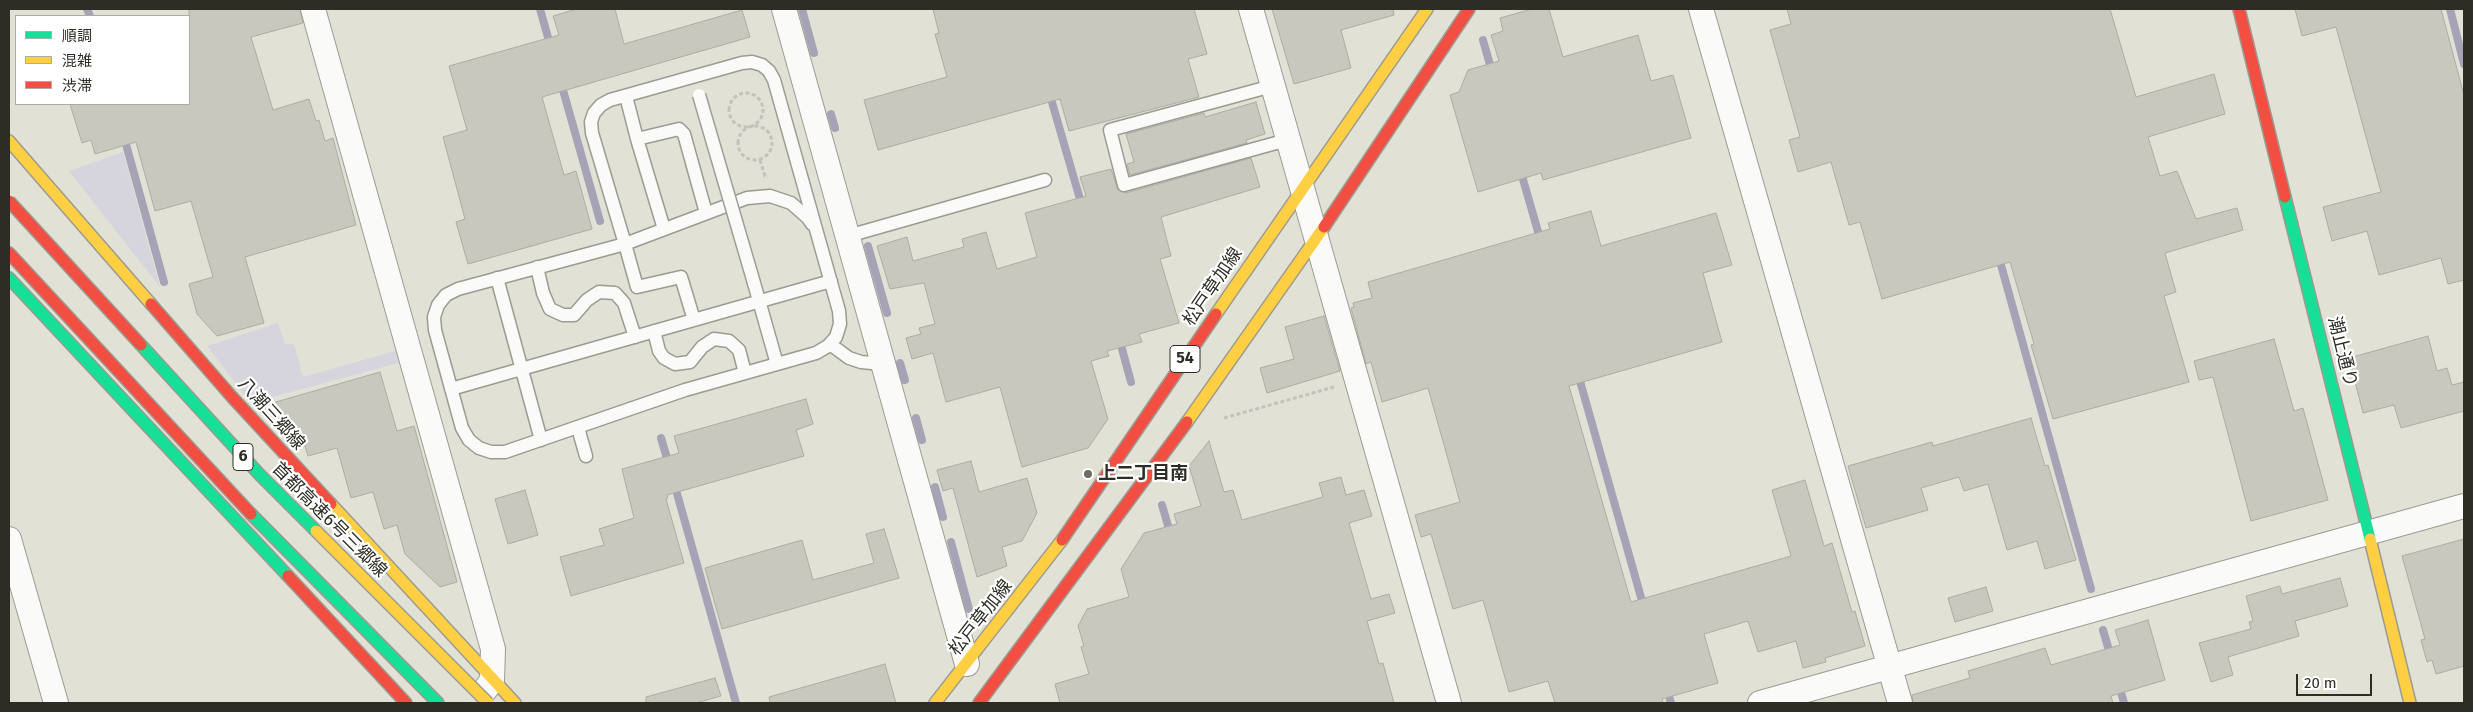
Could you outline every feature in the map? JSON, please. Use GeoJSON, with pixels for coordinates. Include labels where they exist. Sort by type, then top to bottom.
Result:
{"type":"FeatureCollection","features":[{"type":"Feature","properties":{"kind":"main road","name":"松戸草加線"},"geometry":{"type":"LineString","coordinates":[[935,703],[1080,516],[1301,190],[1427,9]]}},
{"type":"Feature","properties":{"kind":"main road","name":"54"},"geometry":{"type":"LineString","coordinates":[[979,703],[1218,380],[1315,240],[1469,9]]}},
{"type":"Feature","properties":{"kind":"main road","name":"潮止通り"},"geometry":{"type":"LineString","coordinates":[[2239,9],[2410,703]]}},
{"type":"Feature","properties":{"kind":"main road","name":"八潮三郷線"},"geometry":{"type":"LineString","coordinates":[[9,141],[490,692],[515,703]]}},
{"type":"Feature","properties":{"kind":"main road","name":"首都高速6号三郷線"},"geometry":{"type":"LineString","coordinates":[[9,200],[260,475],[490,692]]}},
{"type":"Feature","properties":{"kind":"main road","name":"6"},"geometry":{"type":"LineString","coordinates":[[9,253],[214,476],[438,703]]}},
{"type":"Feature","properties":{"kind":"main road"},"geometry":{"type":"LineString","coordinates":[[9,278],[406,703]]}},
{"type":"Feature","properties":{"kind":"main road"},"geometry":{"type":"LineString","coordinates":[[490,692],[507,703]]}},
{"type":"Feature","properties":{"kind":"street"},"geometry":{"type":"LineString","coordinates":[[313,9],[493,649],[490,692],[475,703]]}},
{"type":"Feature","properties":{"kind":"street"},"geometry":{"type":"LineString","coordinates":[[784,9],[967,664]]}},
{"type":"Feature","properties":{"kind":"street"},"geometry":{"type":"LineString","coordinates":[[1250,9],[1449,703]]}},
{"type":"Feature","properties":{"kind":"street"},"geometry":{"type":"LineString","coordinates":[[1701,9],[1900,703]]}},
{"type":"Feature","properties":{"kind":"street"},"geometry":{"type":"LineString","coordinates":[[1760,703],[2464,506]]}},
{"type":"Feature","properties":{"kind":"street"},"geometry":{"type":"LineString","coordinates":[[9,539],[56,703]]}},
{"type":"Feature","properties":{"kind":"lane"},"geometry":{"type":"LineString","coordinates":[[694,320],[681,277],[637,287],[625,244],[592,132],[591,122],[594,113],[601,105],[694,76],[752,62],[762,65],[769,71],[774,80],[831,281],[840,324],[836,337],[830,344],[816,352],[685,390],[505,452],[491,452],[479,448],[469,440],[462,428],[435,330],[434,317],[438,305],[446,295],[458,289],[625,244],[747,198],[770,196],[791,203],[808,218],[818,238]]}},
{"type":"Feature","properties":{"kind":"lane"},"geometry":{"type":"LineString","coordinates":[[694,76],[776,364]]}},
{"type":"Feature","properties":{"kind":"lane"},"geometry":{"type":"LineString","coordinates":[[1272,86],[1110,130],[1124,185],[1287,140]]}},
{"type":"Feature","properties":{"kind":"lane"},"geometry":{"type":"LineString","coordinates":[[626,96],[664,229]]}},
{"type":"Feature","properties":{"kind":"lane"},"geometry":{"type":"LineString","coordinates":[[637,139],[680,129],[684,134],[706,213]]}},
{"type":"Feature","properties":{"kind":"lane"},"geometry":{"type":"LineString","coordinates":[[848,236],[1045,180]]}},
{"type":"Feature","properties":{"kind":"lane"},"geometry":{"type":"LineString","coordinates":[[537,267],[543,293],[550,309],[563,315],[574,315],[594,294],[604,292],[615,293],[624,303],[635,337]]}},
{"type":"Feature","properties":{"kind":"lane"},"geometry":{"type":"LineString","coordinates":[[496,278],[541,440]]}},
{"type":"Feature","properties":{"kind":"lane"},"geometry":{"type":"LineString","coordinates":[[451,388],[831,281]]}},
{"type":"Feature","properties":{"kind":"lane"},"geometry":{"type":"LineString","coordinates":[[654,331],[659,351],[664,358],[675,364],[690,362],[702,347],[714,339],[730,341],[739,350],[745,373]]}},
{"type":"Feature","properties":{"kind":"lane"},"geometry":{"type":"LineString","coordinates":[[830,344],[849,358],[861,362],[883,364]]}},
{"type":"Feature","properties":{"kind":"lane"},"geometry":{"type":"LineString","coordinates":[[578,428],[586,456]]}},
{"type":"Feature","properties":{"kind":"path"},"geometry":{"type":"LineString","coordinates":[[751,127],[739,126],[730,118],[728,112],[731,101],[741,94],[756,96],[762,105],[762,116],[756,125],[751,127],[740,134],[738,146],[743,156],[754,161],[760,160],[771,149],[771,138],[765,129],[751,127]]}},
{"type":"Feature","properties":{"kind":"path"},"geometry":{"type":"LineString","coordinates":[[760,160],[765,176],[771,177]]}},
{"type":"Feature","properties":{"kind":"path"},"geometry":{"type":"LineString","coordinates":[[1222,418],[1356,380]]}},
{"type":"Feature","properties":{"kind":"shaded area"},"geometry":{"type":"Polygon","coordinates":[[[123,152],[160,287],[69,171],[123,152]]]}},
{"type":"Feature","properties":{"kind":"shaded area"},"geometry":{"type":"Polygon","coordinates":[[[278,323],[285,344],[294,344],[303,377],[399,350],[402,362],[251,403],[207,346],[278,323]]]}},
{"type":"Feature","properties":{"kind":"building"},"geometry":{"type":"Polygon","coordinates":[[[189,9],[300,9],[303,23],[251,37],[273,110],[309,99],[316,121],[319,120],[325,141],[333,138],[356,225],[245,257],[264,323],[217,336],[197,314],[189,284],[213,277],[191,201],[155,211],[136,142],[95,154],[91,140],[82,143],[70,105],[190,105],[189,9]]]}},
{"type":"Feature","properties":{"kind":"building"},"geometry":{"type":"Polygon","coordinates":[[[577,9],[615,9],[624,44],[742,10],[750,37],[542,97],[564,175],[576,171],[592,229],[468,264],[456,222],[465,219],[443,137],[467,130],[449,66],[559,35],[553,16],[577,9]]]}},
{"type":"Feature","properties":{"kind":"building"},"geometry":{"type":"Polygon","coordinates":[[[933,9],[1194,9],[1207,54],[1188,59],[1199,97],[1069,131],[1060,99],[878,150],[864,100],[947,77],[935,34],[939,33],[933,9]]]}},
{"type":"Feature","properties":{"kind":"building"},"geometry":{"type":"Polygon","coordinates":[[[1272,9],[1393,9],[1394,15],[1341,30],[1351,68],[1294,84],[1272,9]]]}},
{"type":"Feature","properties":{"kind":"building"},"geometry":{"type":"Polygon","coordinates":[[[1532,9],[1549,9],[1563,57],[1638,35],[1651,81],[1673,75],[1691,138],[1543,180],[1541,173],[1478,192],[1450,95],[1459,92],[1468,70],[1499,61],[1491,35],[1503,31],[1500,18],[1532,9]]]}},
{"type":"Feature","properties":{"kind":"building"},"geometry":{"type":"Polygon","coordinates":[[[1787,9],[2110,9],[2136,97],[2214,74],[2225,114],[2148,137],[2160,176],[2177,171],[2196,219],[2237,208],[2243,230],[2165,253],[2176,292],[2164,296],[2189,382],[2053,419],[2031,345],[2034,344],[2010,262],[1882,299],[1860,222],[1849,225],[1831,162],[1798,172],[1789,140],[1800,137],[1770,30],[1791,24],[1787,9]]]}},
{"type":"Feature","properties":{"kind":"building"},"geometry":{"type":"Polygon","coordinates":[[[2295,9],[2441,9],[2464,95],[2464,280],[2448,284],[2441,258],[2379,275],[2367,231],[2332,241],[2323,207],[2381,192],[2336,27],[2302,36],[2295,9]]]}},
{"type":"Feature","properties":{"kind":"building"},"geometry":{"type":"Polygon","coordinates":[[[1256,102],[1265,134],[1246,140],[1247,143],[1130,175],[1127,164],[1134,162],[1126,134],[1204,113],[1205,117],[1256,102]]]}},
{"type":"Feature","properties":{"kind":"building"},"geometry":{"type":"Polygon","coordinates":[[[1251,158],[1260,187],[1161,217],[1171,256],[1160,259],[1179,323],[1139,334],[1142,342],[1107,351],[1109,356],[1091,361],[1108,419],[1088,448],[1022,467],[1000,387],[946,402],[933,353],[912,359],[906,338],[921,334],[919,328],[935,324],[924,283],[890,289],[877,246],[907,237],[913,261],[964,247],[962,239],[986,232],[997,269],[1037,257],[1025,213],[1086,196],[1080,177],[1111,169],[1118,190],[1126,193],[1251,158]]]}},
{"type":"Feature","properties":{"kind":"building"},"geometry":{"type":"Polygon","coordinates":[[[1591,211],[1601,246],[1716,213],[1732,265],[1703,273],[1722,342],[1569,386],[1631,602],[1791,556],[1772,490],[1805,480],[1824,546],[1832,543],[1852,612],[1855,611],[1865,646],[1825,658],[1826,662],[1803,668],[1796,641],[1758,652],[1748,621],[1704,634],[1718,683],[1662,699],[1663,703],[1555,703],[1548,681],[1509,692],[1483,600],[1453,609],[1431,534],[1421,537],[1415,515],[1460,502],[1428,388],[1382,402],[1371,362],[1366,364],[1351,308],[1354,307],[1353,303],[1372,298],[1368,282],[1550,229],[1548,223],[1591,211]]]}},
{"type":"Feature","properties":{"kind":"building"},"geometry":{"type":"Polygon","coordinates":[[[1324,316],[1340,371],[1267,393],[1260,368],[1294,359],[1285,327],[1324,316]]]}},
{"type":"Feature","properties":{"kind":"building"},"geometry":{"type":"Polygon","coordinates":[[[2428,336],[2437,371],[2447,368],[2452,385],[2464,382],[2464,411],[2401,428],[2394,405],[2363,413],[2349,358],[2428,336]]]}},
{"type":"Feature","properties":{"kind":"building"},"geometry":{"type":"Polygon","coordinates":[[[2274,339],[2294,411],[2303,408],[2328,500],[2251,521],[2213,377],[2199,380],[2194,361],[2274,339]]]}},
{"type":"Feature","properties":{"kind":"building"},"geometry":{"type":"Polygon","coordinates":[[[380,372],[397,431],[414,426],[457,582],[440,587],[405,554],[397,525],[384,529],[373,492],[351,498],[337,448],[308,456],[301,433],[290,436],[262,406],[380,372]]]}},
{"type":"Feature","properties":{"kind":"building"},"geometry":{"type":"Polygon","coordinates":[[[806,399],[813,424],[796,430],[804,456],[667,495],[668,498],[666,499],[684,563],[571,596],[560,557],[604,545],[599,529],[634,518],[622,469],[679,453],[674,436],[806,399]]]}},
{"type":"Feature","properties":{"kind":"building"},"geometry":{"type":"Polygon","coordinates":[[[2031,418],[2045,466],[2048,465],[2076,560],[2045,569],[2037,541],[2007,550],[1988,484],[1964,491],[1959,477],[1921,488],[1928,510],[1866,528],[1848,466],[1932,442],[1933,446],[2031,418]]]}},
{"type":"Feature","properties":{"kind":"building"},"geometry":{"type":"Polygon","coordinates":[[[1209,441],[1224,492],[1233,490],[1242,520],[1323,497],[1319,483],[1341,477],[1346,495],[1364,490],[1372,516],[1349,523],[1371,599],[1389,594],[1395,613],[1367,621],[1379,664],[1383,663],[1394,703],[1060,703],[1055,684],[1089,674],[1081,647],[1084,646],[1078,626],[1087,609],[1129,597],[1121,569],[1144,533],[1177,524],[1174,514],[1201,506],[1189,466],[1209,441]]]}},
{"type":"Feature","properties":{"kind":"building"},"geometry":{"type":"Polygon","coordinates":[[[971,461],[979,492],[1027,478],[1037,513],[1022,541],[1002,547],[1007,566],[977,577],[953,488],[943,491],[937,470],[971,461]]]}},
{"type":"Feature","properties":{"kind":"building"},"geometry":{"type":"Polygon","coordinates":[[[525,490],[538,535],[508,544],[495,499],[525,490]]]}},
{"type":"Feature","properties":{"kind":"building"},"geometry":{"type":"Polygon","coordinates":[[[884,529],[899,578],[722,629],[705,568],[802,540],[813,580],[874,563],[866,534],[884,529]]]}},
{"type":"Feature","properties":{"kind":"building"},"geometry":{"type":"Polygon","coordinates":[[[2464,539],[2464,666],[2436,674],[2432,660],[2427,662],[2421,640],[2425,639],[2402,556],[2464,539]]]}},
{"type":"Feature","properties":{"kind":"building"},"geometry":{"type":"Polygon","coordinates":[[[2340,578],[2348,606],[2295,621],[2299,636],[2228,657],[2233,675],[2211,682],[2199,643],[2251,629],[2249,622],[2253,621],[2246,596],[2280,586],[2282,594],[2340,578]]]}},
{"type":"Feature","properties":{"kind":"building"},"geometry":{"type":"Polygon","coordinates":[[[1986,587],[1993,611],[1955,622],[1948,598],[1986,587]]]}},
{"type":"Feature","properties":{"kind":"building"},"geometry":{"type":"Polygon","coordinates":[[[2148,620],[2165,680],[2111,696],[2113,703],[1913,703],[1912,695],[1970,678],[1968,671],[2045,648],[2051,665],[2120,645],[2115,630],[2148,620]]]}},
{"type":"Feature","properties":{"kind":"building"},"geometry":{"type":"Polygon","coordinates":[[[885,664],[896,703],[770,703],[769,697],[885,664]]]}},
{"type":"Feature","properties":{"kind":"building"},"geometry":{"type":"Polygon","coordinates":[[[715,678],[721,696],[696,703],[646,703],[646,697],[715,678]]]}},
{"type":"Feature","properties":{"kind":"waterway"},"geometry":{"type":"LineString","coordinates":[[87,9],[90,15]]}},
{"type":"Feature","properties":{"kind":"waterway"},"geometry":{"type":"LineString","coordinates":[[540,9],[551,48]]}},
{"type":"Feature","properties":{"kind":"waterway"},"geometry":{"type":"LineString","coordinates":[[802,9],[814,53]]}},
{"type":"Feature","properties":{"kind":"waterway"},"geometry":{"type":"LineString","coordinates":[[2450,9],[2464,64]]}},
{"type":"Feature","properties":{"kind":"waterway"},"geometry":{"type":"LineString","coordinates":[[1483,40],[1492,72]]}},
{"type":"Feature","properties":{"kind":"waterway"},"geometry":{"type":"LineString","coordinates":[[561,83],[600,221]]}},
{"type":"Feature","properties":{"kind":"waterway"},"geometry":{"type":"LineString","coordinates":[[1049,92],[1082,206]]}},
{"type":"Feature","properties":{"kind":"waterway"},"geometry":{"type":"LineString","coordinates":[[831,114],[835,128]]}},
{"type":"Feature","properties":{"kind":"waterway"},"geometry":{"type":"LineString","coordinates":[[124,137],[164,282]]}},
{"type":"Feature","properties":{"kind":"waterway"},"geometry":{"type":"LineString","coordinates":[[1520,169],[1541,242]]}},
{"type":"Feature","properties":{"kind":"waterway"},"geometry":{"type":"LineString","coordinates":[[868,246],[887,313]]}},
{"type":"Feature","properties":{"kind":"waterway"},"geometry":{"type":"LineString","coordinates":[[2001,265],[2091,589]]}},
{"type":"Feature","properties":{"kind":"waterway"},"geometry":{"type":"LineString","coordinates":[[1119,338],[1131,382]]}},
{"type":"Feature","properties":{"kind":"waterway"},"geometry":{"type":"LineString","coordinates":[[900,363],[905,380]]}},
{"type":"Feature","properties":{"kind":"waterway"},"geometry":{"type":"LineString","coordinates":[[1578,374],[1644,608]]}},
{"type":"Feature","properties":{"kind":"waterway"},"geometry":{"type":"LineString","coordinates":[[916,418],[922,440]]}},
{"type":"Feature","properties":{"kind":"waterway"},"geometry":{"type":"LineString","coordinates":[[661,438],[669,465]]}},
{"type":"Feature","properties":{"kind":"waterway"},"geometry":{"type":"LineString","coordinates":[[674,483],[736,703]]}},
{"type":"Feature","properties":{"kind":"waterway"},"geometry":{"type":"LineString","coordinates":[[935,487],[943,517]]}},
{"type":"Feature","properties":{"kind":"waterway"},"geometry":{"type":"LineString","coordinates":[[1162,505],[1171,536]]}},
{"type":"Feature","properties":{"kind":"waterway"},"geometry":{"type":"LineString","coordinates":[[951,542],[969,609]]}},
{"type":"Feature","properties":{"kind":"waterway"},"geometry":{"type":"LineString","coordinates":[[2103,630],[2111,657]]}},
{"type":"Feature","properties":{"kind":"waterway"},"geometry":{"type":"LineString","coordinates":[[2119,685],[2124,703]]}},
{"type":"Feature","properties":{"kind":"waterway"},"geometry":{"type":"LineString","coordinates":[[1667,689],[1671,703]]}},
{"type":"Feature","properties":{"kind":"traffic: fast"},"geometry":{"type":"LineString","coordinates":[[2285,197],[2370,539]]}},
{"type":"Feature","properties":{"kind":"traffic: fast"},"geometry":{"type":"LineString","coordinates":[[9,278],[288,576]]}},
{"type":"Feature","properties":{"kind":"traffic: fast"},"geometry":{"type":"LineString","coordinates":[[141,345],[260,475],[316,531]]}},
{"type":"Feature","properties":{"kind":"traffic: fast"},"geometry":{"type":"LineString","coordinates":[[251,514],[438,703]]}},
{"type":"Feature","properties":{"kind":"traffic: slow"},"geometry":{"type":"LineString","coordinates":[[1216,314],[1427,9]]}},
{"type":"Feature","properties":{"kind":"traffic: slow"},"geometry":{"type":"LineString","coordinates":[[9,141],[151,304]]}},
{"type":"Feature","properties":{"kind":"traffic: slow"},"geometry":{"type":"LineString","coordinates":[[1187,422],[1324,227]]}},
{"type":"Feature","properties":{"kind":"traffic: slow"},"geometry":{"type":"LineString","coordinates":[[331,504],[515,703]]}},
{"type":"Feature","properties":{"kind":"traffic: slow"},"geometry":{"type":"LineString","coordinates":[[316,531],[488,703]]}},
{"type":"Feature","properties":{"kind":"traffic: slow"},"geometry":{"type":"LineString","coordinates":[[2370,539],[2410,703]]}},
{"type":"Feature","properties":{"kind":"traffic: slow"},"geometry":{"type":"LineString","coordinates":[[935,703],[1062,540]]}},
{"type":"Feature","properties":{"kind":"traffic: jam"},"geometry":{"type":"LineString","coordinates":[[1324,227],[1469,9]]}},
{"type":"Feature","properties":{"kind":"traffic: jam"},"geometry":{"type":"LineString","coordinates":[[2239,9],[2285,197]]}},
{"type":"Feature","properties":{"kind":"traffic: jam"},"geometry":{"type":"LineString","coordinates":[[9,201],[141,345]]}},
{"type":"Feature","properties":{"kind":"traffic: jam"},"geometry":{"type":"LineString","coordinates":[[9,253],[251,514]]}},
{"type":"Feature","properties":{"kind":"traffic: jam"},"geometry":{"type":"LineString","coordinates":[[151,304],[232,397],[331,504]]}},
{"type":"Feature","properties":{"kind":"traffic: jam"},"geometry":{"type":"LineString","coordinates":[[1062,540],[1216,314]]}},
{"type":"Feature","properties":{"kind":"traffic: jam"},"geometry":{"type":"LineString","coordinates":[[979,703],[1187,422]]}},
{"type":"Feature","properties":{"kind":"traffic: jam"},"geometry":{"type":"LineString","coordinates":[[288,576],[406,703]]}},
{"type":"Feature","properties":{"kind":"place","name":"上二丁目南"},"geometry":{"type":"Point","coordinates":[1088,474]}}]}
